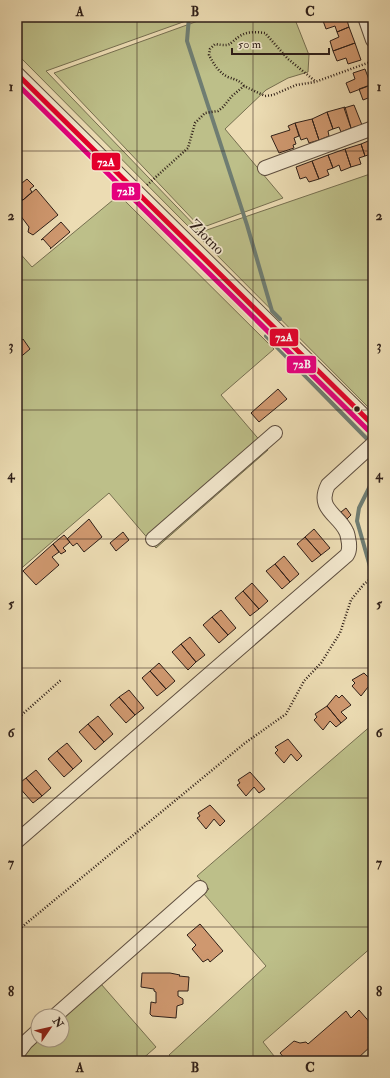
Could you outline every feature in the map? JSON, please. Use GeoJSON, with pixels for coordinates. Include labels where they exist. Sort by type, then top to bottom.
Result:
{"type":"FeatureCollection","features":[{"type":"Feature","properties":{"kind":"street"},"geometry":{"type":"LineString","coordinates":[[365,17],[373,40]]}},
{"type":"Feature","properties":{"kind":"street","name":"Złotno"},"geometry":{"type":"LineString","coordinates":[[17,74],[373,425]]}},
{"type":"Feature","properties":{"kind":"street"},"geometry":{"type":"LineString","coordinates":[[265,168],[373,128]]}},
{"type":"Feature","properties":{"kind":"street"},"geometry":{"type":"LineString","coordinates":[[153,539],[275,433]]}},
{"type":"Feature","properties":{"kind":"street"},"geometry":{"type":"LineString","coordinates":[[17,841],[347,555],[350,551],[347,532],[327,509],[325,504],[326,489],[328,485],[371,446]]}},
{"type":"Feature","properties":{"kind":"street"},"geometry":{"type":"LineString","coordinates":[[64,1008],[200,888]]}},
{"type":"Feature","properties":{"kind":"street"},"geometry":{"type":"LineString","coordinates":[[17,1054],[30,1038]]}},
{"type":"Feature","properties":{"kind":"path"},"geometry":{"type":"LineString","coordinates":[[315,82],[288,59],[265,33],[254,32],[240,36],[232,45],[227,47],[215,44],[210,49],[209,55],[218,70],[227,76],[238,79],[244,86],[265,96],[273,95],[305,82],[315,82],[373,61]]}},
{"type":"Feature","properties":{"kind":"path"},"geometry":{"type":"LineString","coordinates":[[151,181],[188,148],[195,123],[205,113],[223,108],[232,96],[244,86]]}},
{"type":"Feature","properties":{"kind":"path"},"geometry":{"type":"LineString","coordinates":[[17,931],[245,743],[286,714],[304,681],[321,663],[340,633],[351,600],[373,577]]}},
{"type":"Feature","properties":{"kind":"path"},"geometry":{"type":"LineString","coordinates":[[17,719],[61,680]]}},
{"type":"Feature","properties":{"kind":"green space"},"geometry":{"type":"Polygon","coordinates":[[[17,17],[197,17],[46,71],[201,232],[373,173],[373,408],[368,407],[17,54],[17,17]]]}},
{"type":"Feature","properties":{"kind":"green space"},"geometry":{"type":"Polygon","coordinates":[[[209,17],[294,17],[309,55],[308,72],[288,78],[266,90],[225,129],[283,198],[201,228],[54,73],[209,17]]]}},
{"type":"Feature","properties":{"kind":"green space"},"geometry":{"type":"Polygon","coordinates":[[[119,195],[274,349],[221,395],[268,450],[156,548],[109,493],[17,572],[17,250],[32,267],[119,195]]]}},
{"type":"Feature","properties":{"kind":"green space"},"geometry":{"type":"Polygon","coordinates":[[[373,724],[373,946],[263,1042],[278,1061],[175,1061],[169,1055],[266,966],[204,894],[209,889],[197,876],[373,724]]]}},
{"type":"Feature","properties":{"kind":"green space"},"geometry":{"type":"Polygon","coordinates":[[[101,984],[156,1047],[140,1061],[21,1061],[30,1047],[70,1048],[70,1012],[101,984]]]}},
{"type":"Feature","properties":{"kind":"building"},"geometry":{"type":"Polygon","coordinates":[[[346,17],[349,27],[337,32],[335,26],[326,29],[322,18],[346,17]]]}},
{"type":"Feature","properties":{"kind":"building"},"geometry":{"type":"Polygon","coordinates":[[[349,27],[355,43],[333,51],[330,41],[339,37],[337,32],[349,27]]]}},
{"type":"Feature","properties":{"kind":"building"},"geometry":{"type":"Polygon","coordinates":[[[355,43],[361,60],[348,64],[346,58],[337,61],[333,51],[355,43]]]}},
{"type":"Feature","properties":{"kind":"building"},"geometry":{"type":"Polygon","coordinates":[[[365,69],[371,85],[350,93],[346,83],[355,79],[353,73],[365,69]]]}},
{"type":"Feature","properties":{"kind":"building"},"geometry":{"type":"Polygon","coordinates":[[[373,84],[373,96],[363,100],[359,89],[373,84]]]}},
{"type":"Feature","properties":{"kind":"building"},"geometry":{"type":"Polygon","coordinates":[[[354,105],[362,125],[351,128],[344,108],[354,105]]]}},
{"type":"Feature","properties":{"kind":"building"},"geometry":{"type":"Polygon","coordinates":[[[345,107],[351,128],[341,132],[339,127],[333,129],[327,112],[345,107]]]}},
{"type":"Feature","properties":{"kind":"building"},"geometry":{"type":"Polygon","coordinates":[[[327,112],[333,129],[328,131],[329,136],[319,140],[312,119],[327,112]]]}},
{"type":"Feature","properties":{"kind":"building"},"geometry":{"type":"Polygon","coordinates":[[[312,119],[319,140],[309,143],[307,138],[301,140],[295,123],[312,119]]]}},
{"type":"Feature","properties":{"kind":"building"},"geometry":{"type":"Polygon","coordinates":[[[295,123],[299,136],[294,138],[296,144],[293,145],[294,148],[279,153],[271,136],[290,130],[288,126],[295,123]]]}},
{"type":"Feature","properties":{"kind":"building"},"geometry":{"type":"Polygon","coordinates":[[[373,139],[373,159],[371,154],[365,156],[361,144],[373,139]]]}},
{"type":"Feature","properties":{"kind":"building"},"geometry":{"type":"Polygon","coordinates":[[[361,144],[365,156],[359,158],[361,164],[351,167],[345,149],[361,144]]]}},
{"type":"Feature","properties":{"kind":"building"},"geometry":{"type":"Polygon","coordinates":[[[345,149],[351,167],[341,171],[339,165],[333,168],[328,155],[345,149]]]}},
{"type":"Feature","properties":{"kind":"building"},"geometry":{"type":"Polygon","coordinates":[[[328,155],[333,168],[327,170],[329,175],[319,179],[312,161],[328,155]]]}},
{"type":"Feature","properties":{"kind":"building"},"geometry":{"type":"Polygon","coordinates":[[[312,161],[319,179],[309,182],[306,177],[300,179],[296,167],[312,161]]]}},
{"type":"Feature","properties":{"kind":"building"},"geometry":{"type":"Polygon","coordinates":[[[27,179],[34,186],[30,189],[32,192],[23,200],[20,197],[17,200],[17,187],[27,179]]]}},
{"type":"Feature","properties":{"kind":"building"},"geometry":{"type":"Polygon","coordinates":[[[36,189],[58,215],[33,235],[28,232],[29,227],[20,215],[17,216],[17,205],[36,189]]]}},
{"type":"Feature","properties":{"kind":"building"},"geometry":{"type":"Polygon","coordinates":[[[61,222],[70,232],[50,249],[51,248],[43,239],[41,240],[61,222]]]}},
{"type":"Feature","properties":{"kind":"building"},"geometry":{"type":"Polygon","coordinates":[[[23,339],[30,349],[17,360],[17,344],[23,339]]]}},
{"type":"Feature","properties":{"kind":"building"},"geometry":{"type":"Polygon","coordinates":[[[278,389],[287,399],[259,422],[251,413],[278,389]]]}},
{"type":"Feature","properties":{"kind":"building"},"geometry":{"type":"Polygon","coordinates":[[[346,508],[351,515],[347,519],[341,512],[346,508]]]}},
{"type":"Feature","properties":{"kind":"building"},"geometry":{"type":"Polygon","coordinates":[[[89,519],[102,537],[84,552],[77,543],[73,546],[67,539],[89,519]]]}},
{"type":"Feature","properties":{"kind":"building"},"geometry":{"type":"Polygon","coordinates":[[[314,529],[330,548],[321,555],[305,537],[314,529]]]}},
{"type":"Feature","properties":{"kind":"building"},"geometry":{"type":"Polygon","coordinates":[[[123,532],[129,540],[116,551],[110,543],[123,532]]]}},
{"type":"Feature","properties":{"kind":"building"},"geometry":{"type":"Polygon","coordinates":[[[64,535],[70,542],[63,548],[66,551],[61,554],[53,544],[64,535]]]}},
{"type":"Feature","properties":{"kind":"building"},"geometry":{"type":"Polygon","coordinates":[[[305,537],[321,555],[312,562],[297,544],[305,537]]]}},
{"type":"Feature","properties":{"kind":"building"},"geometry":{"type":"Polygon","coordinates":[[[53,544],[59,552],[52,557],[59,565],[36,585],[23,571],[53,544]]]}},
{"type":"Feature","properties":{"kind":"building"},"geometry":{"type":"Polygon","coordinates":[[[284,556],[299,574],[290,582],[275,564],[284,556]]]}},
{"type":"Feature","properties":{"kind":"building"},"geometry":{"type":"Polygon","coordinates":[[[275,564],[290,582],[282,589],[266,571],[275,564]]]}},
{"type":"Feature","properties":{"kind":"building"},"geometry":{"type":"Polygon","coordinates":[[[252,583],[268,601],[259,609],[243,591],[252,583]]]}},
{"type":"Feature","properties":{"kind":"building"},"geometry":{"type":"Polygon","coordinates":[[[243,591],[259,609],[250,616],[235,598],[243,591]]]}},
{"type":"Feature","properties":{"kind":"building"},"geometry":{"type":"Polygon","coordinates":[[[221,610],[236,628],[228,635],[212,617],[221,610]]]}},
{"type":"Feature","properties":{"kind":"building"},"geometry":{"type":"Polygon","coordinates":[[[212,617],[228,635],[219,643],[203,625],[212,617]]]}},
{"type":"Feature","properties":{"kind":"building"},"geometry":{"type":"Polygon","coordinates":[[[190,637],[205,655],[196,662],[181,644],[190,637]]]}},
{"type":"Feature","properties":{"kind":"building"},"geometry":{"type":"Polygon","coordinates":[[[181,644],[196,662],[188,670],[172,652],[181,644]]]}},
{"type":"Feature","properties":{"kind":"building"},"geometry":{"type":"Polygon","coordinates":[[[159,663],[175,681],[166,689],[150,671],[159,663]]]}},
{"type":"Feature","properties":{"kind":"building"},"geometry":{"type":"Polygon","coordinates":[[[150,671],[166,689],[157,696],[142,678],[150,671]]]}},
{"type":"Feature","properties":{"kind":"building"},"geometry":{"type":"Polygon","coordinates":[[[364,673],[373,682],[373,693],[368,687],[361,696],[352,686],[355,683],[352,680],[364,673]]]}},
{"type":"Feature","properties":{"kind":"building"},"geometry":{"type":"Polygon","coordinates":[[[129,690],[144,708],[135,715],[119,697],[129,690]]]}},
{"type":"Feature","properties":{"kind":"building"},"geometry":{"type":"Polygon","coordinates":[[[336,695],[339,698],[342,695],[351,705],[341,712],[347,718],[341,723],[327,706],[336,695]]]}},
{"type":"Feature","properties":{"kind":"building"},"geometry":{"type":"Polygon","coordinates":[[[119,697],[135,715],[126,723],[110,705],[119,697]]]}},
{"type":"Feature","properties":{"kind":"building"},"geometry":{"type":"Polygon","coordinates":[[[327,706],[341,723],[336,727],[330,721],[323,730],[314,720],[317,717],[315,714],[327,706]]]}},
{"type":"Feature","properties":{"kind":"building"},"geometry":{"type":"Polygon","coordinates":[[[98,716],[113,734],[104,742],[88,724],[98,716]]]}},
{"type":"Feature","properties":{"kind":"building"},"geometry":{"type":"Polygon","coordinates":[[[88,724],[104,742],[95,750],[79,732],[88,724]]]}},
{"type":"Feature","properties":{"kind":"building"},"geometry":{"type":"Polygon","coordinates":[[[288,739],[302,756],[297,761],[291,754],[284,763],[275,753],[278,750],[275,747],[288,739]]]}},
{"type":"Feature","properties":{"kind":"building"},"geometry":{"type":"Polygon","coordinates":[[[67,743],[82,761],[73,769],[57,751],[67,743]]]}},
{"type":"Feature","properties":{"kind":"building"},"geometry":{"type":"Polygon","coordinates":[[[57,751],[73,769],[64,777],[48,759],[57,751]]]}},
{"type":"Feature","properties":{"kind":"building"},"geometry":{"type":"Polygon","coordinates":[[[36,770],[51,788],[42,796],[26,778],[36,770]]]}},
{"type":"Feature","properties":{"kind":"building"},"geometry":{"type":"Polygon","coordinates":[[[250,772],[265,789],[259,793],[254,787],[246,796],[237,785],[240,783],[238,780],[250,772]]]}},
{"type":"Feature","properties":{"kind":"building"},"geometry":{"type":"Polygon","coordinates":[[[26,778],[42,796],[33,803],[17,785],[26,778]]]}},
{"type":"Feature","properties":{"kind":"building"},"geometry":{"type":"Polygon","coordinates":[[[210,805],[225,821],[220,826],[214,819],[206,829],[197,818],[200,816],[198,813],[210,805]]]}},
{"type":"Feature","properties":{"kind":"building"},"geometry":{"type":"Polygon","coordinates":[[[200,924],[223,951],[210,962],[208,959],[203,962],[192,949],[196,945],[187,935],[200,924]]]}},
{"type":"Feature","properties":{"kind":"building"},"geometry":{"type":"Polygon","coordinates":[[[142,973],[170,973],[189,977],[188,991],[178,991],[178,996],[183,999],[183,1004],[177,1006],[176,1018],[152,1016],[150,1014],[151,1002],[156,1003],[156,992],[154,989],[141,987],[142,973]]]}},
{"type":"Feature","properties":{"kind":"building"},"geometry":{"type":"Polygon","coordinates":[[[359,1010],[373,1026],[373,1033],[368,1037],[373,1044],[356,1060],[287,1061],[280,1053],[294,1041],[300,1043],[306,1042],[308,1044],[346,1011],[351,1018],[359,1010]]]}},
{"type":"Feature","properties":{"kind":"waterway"},"geometry":{"type":"LineString","coordinates":[[189,17],[187,41],[247,225],[272,311],[280,319]]}},
{"type":"Feature","properties":{"kind":"waterway"},"geometry":{"type":"LineString","coordinates":[[266,336],[371,443]]}},
{"type":"Feature","properties":{"kind":"waterway"},"geometry":{"type":"LineString","coordinates":[[371,570],[357,521],[359,508],[373,480]]}},
{"type":"Feature","properties":{"kind":"transit line","name":"72A"},"geometry":{"type":"LineString","coordinates":[[17,74],[373,425]]}},
{"type":"Feature","properties":{"kind":"transit line","name":"72B"},"geometry":{"type":"LineString","coordinates":[[17,84],[368,430]]}}]}
